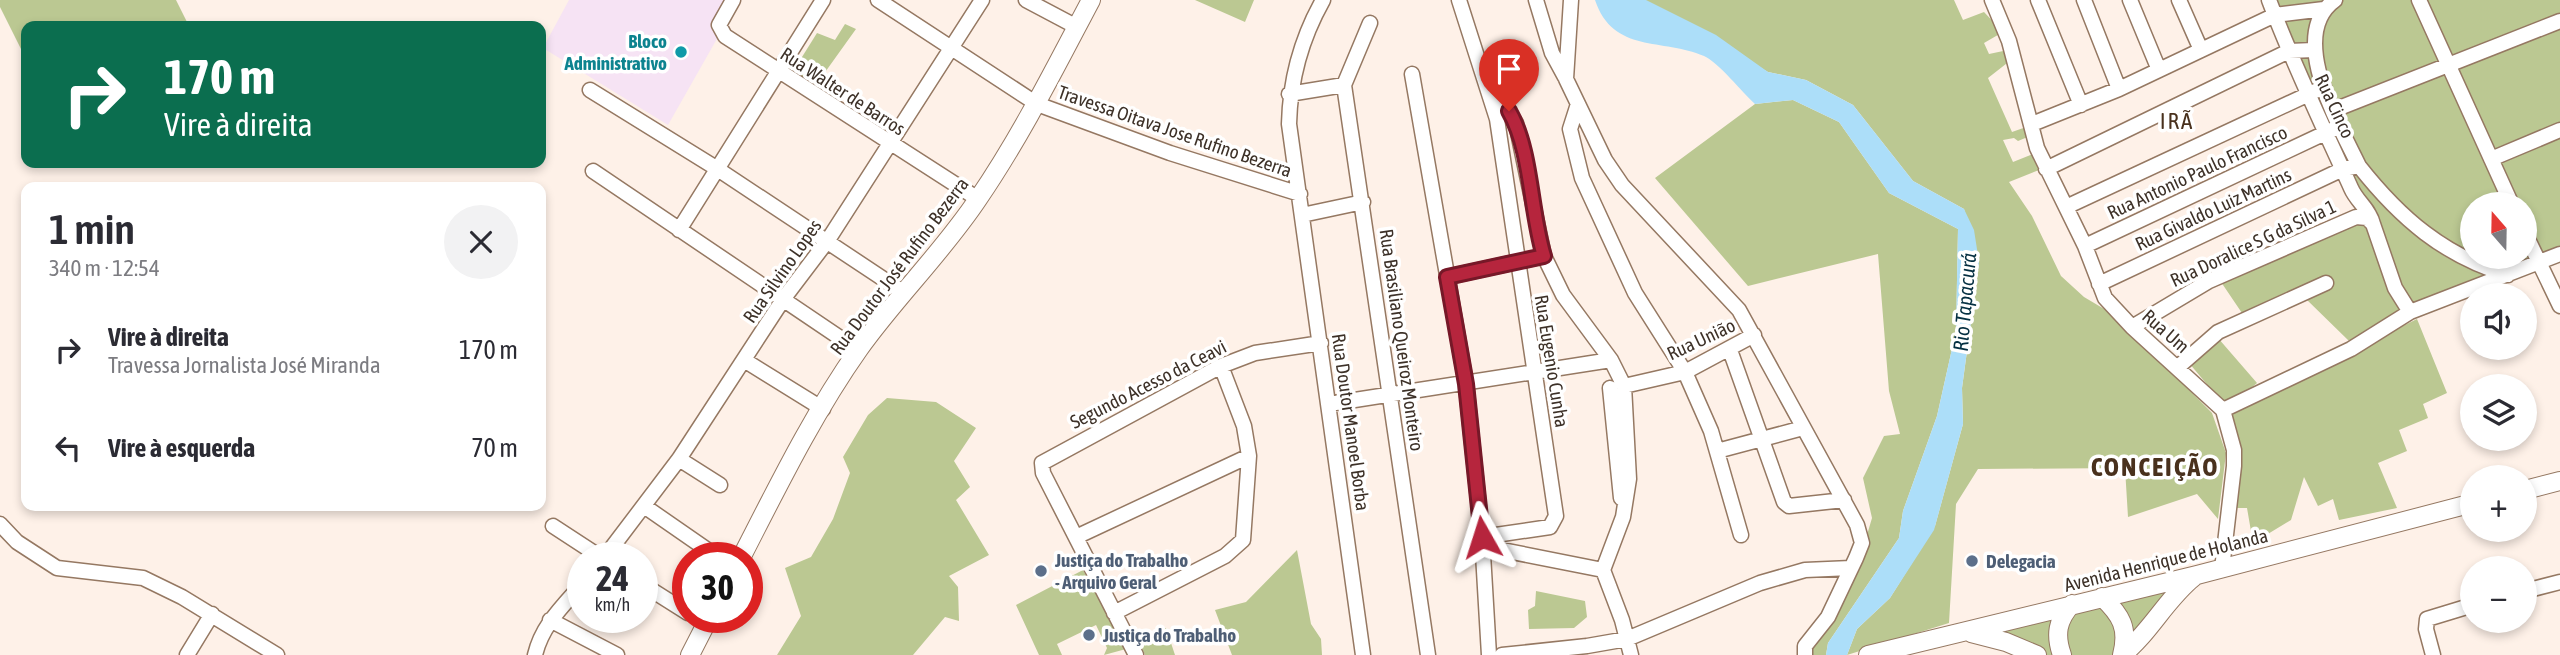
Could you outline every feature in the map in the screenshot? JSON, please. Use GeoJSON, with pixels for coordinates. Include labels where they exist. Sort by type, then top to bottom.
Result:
{"type":"FeatureCollection","features":[{"type":"Feature","properties":{"kind":"main road","name":"Rua Doutor José Rufino Bezerra"},"geometry":{"type":"LineString","coordinates":[[750,542],[858,351],[903,292],[934,259],[978,199],[1037,104],[1091,0]]}},
{"type":"Feature","properties":{"kind":"main road"},"geometry":{"type":"LineString","coordinates":[[2537,488],[2557,484]]}},
{"type":"Feature","properties":{"kind":"main road","name":"Avenida Henrique de Holanda"},"geometry":{"type":"LineString","coordinates":[[1871,654],[2221,569],[2460,506]]}},
{"type":"Feature","properties":{"kind":"main road"},"geometry":{"type":"LineString","coordinates":[[2122,655],[2144,635],[2179,590],[2197,575]]}},
{"type":"Feature","properties":{"kind":"main road"},"geometry":{"type":"LineString","coordinates":[[2102,597],[2123,621],[2126,641],[2122,655]]}},
{"type":"Feature","properties":{"kind":"main road"},"geometry":{"type":"LineString","coordinates":[[2062,655],[2057,632],[2059,623],[2072,604]]}},
{"type":"Feature","properties":{"kind":"main road"},"geometry":{"type":"LineString","coordinates":[[1968,632],[2006,642],[2037,655]]}},
{"type":"Feature","properties":{"kind":"main road"},"geometry":{"type":"LineString","coordinates":[[690,655],[699,633]]}},
{"type":"Feature","properties":{"kind":"street","name":"Rua Walter de Barros"},"geometry":{"type":"LineString","coordinates":[[733,0],[719,25],[721,33],[778,73],[978,199]]}},
{"type":"Feature","properties":{"kind":"street"},"geometry":{"type":"LineString","coordinates":[[679,230],[823,0]]}},
{"type":"Feature","properties":{"kind":"street","name":"Travessa Oitava Jose Rufino Bezerra"},"geometry":{"type":"LineString","coordinates":[[878,0],[1037,104],[1170,153],[1300,194]]}},
{"type":"Feature","properties":{"kind":"street","name":"Rua Silvino Lopes"},"geometry":{"type":"LineString","coordinates":[[616,542],[679,459],[784,298],[828,240],[982,0]]}},
{"type":"Feature","properties":{"kind":"street"},"geometry":{"type":"LineString","coordinates":[[1026,0],[1077,27]]}},
{"type":"Feature","properties":{"kind":"street","name":"Rua Doutor Manoel Borba"},"geometry":{"type":"LineString","coordinates":[[1323,0],[1299,52],[1289,94],[1289,124],[1363,655]]}},
{"type":"Feature","properties":{"kind":"street","name":"Rua Eugenio Cunha"},"geometry":{"type":"LineString","coordinates":[[1460,0],[1489,90],[1502,149],[1556,520],[1550,527],[1482,542]]}},
{"type":"Feature","properties":{"kind":"street"},"geometry":{"type":"LineString","coordinates":[[1536,0],[1552,53],[1605,160],[1622,185],[1739,310],[1844,500],[1861,539],[1852,568],[1828,617],[1805,646],[1805,655]]}},
{"type":"Feature","properties":{"kind":"street"},"geometry":{"type":"LineString","coordinates":[[1566,79],[1571,0]]}},
{"type":"Feature","properties":{"kind":"street","name":"Rua Um"},"geometry":{"type":"LineString","coordinates":[[1993,0],[2009,41],[2036,148],[2085,246],[2105,298],[2132,327],[2224,410]]}},
{"type":"Feature","properties":{"kind":"street"},"geometry":{"type":"LineString","coordinates":[[2038,0],[2081,106]]}},
{"type":"Feature","properties":{"kind":"street"},"geometry":{"type":"LineString","coordinates":[[2084,0],[2119,89]]}},
{"type":"Feature","properties":{"kind":"street"},"geometry":{"type":"LineString","coordinates":[[2130,0],[2159,70]]}},
{"type":"Feature","properties":{"kind":"street"},"geometry":{"type":"LineString","coordinates":[[2179,0],[2201,51]]}},
{"type":"Feature","properties":{"kind":"street","name":"Rua Cinco"},"geometry":{"type":"LineString","coordinates":[[2269,0],[2353,193],[2370,213],[2395,288],[2410,312]]}},
{"type":"Feature","properties":{"kind":"street"},"geometry":{"type":"LineString","coordinates":[[2419,0],[2506,192]]}},
{"type":"Feature","properties":{"kind":"street"},"geometry":{"type":"LineString","coordinates":[[2032,124],[2119,89],[2275,15],[2330,4]]}},
{"type":"Feature","properties":{"kind":"street"},"geometry":{"type":"LineString","coordinates":[[2330,4],[2314,50],[2324,87],[2359,166],[2423,232],[2470,263],[2508,275]]}},
{"type":"Feature","properties":{"kind":"street"},"geometry":{"type":"LineString","coordinates":[[2334,110],[2450,67],[2560,21]]}},
{"type":"Feature","properties":{"kind":"street"},"geometry":{"type":"LineString","coordinates":[[1289,94],[1344,85],[1370,23]]}},
{"type":"Feature","properties":{"kind":"street"},"geometry":{"type":"LineString","coordinates":[[2046,169],[2289,51],[2314,50]]}},
{"type":"Feature","properties":{"kind":"street"},"geometry":{"type":"LineString","coordinates":[[1412,74],[1466,384],[1482,542],[1489,655]]}},
{"type":"Feature","properties":{"kind":"street","name":"Rua Brasiliano Queiroz Monteiro"},"geometry":{"type":"LineString","coordinates":[[1344,85],[1428,655]]}},
{"type":"Feature","properties":{"kind":"street"},"geometry":{"type":"LineString","coordinates":[[2066,206],[2324,87]]}},
{"type":"Feature","properties":{"kind":"street"},"geometry":{"type":"LineString","coordinates":[[590,90],[828,240],[903,292]]}},
{"type":"Feature","properties":{"kind":"street"},"geometry":{"type":"LineString","coordinates":[[1489,90],[1516,123],[1544,256],[1563,295],[1611,360],[1631,458],[1623,517],[1603,570],[1631,655]]}},
{"type":"Feature","properties":{"kind":"street"},"geometry":{"type":"LineString","coordinates":[[1578,104],[1570,130],[1581,178],[1635,293],[1685,372],[1717,451],[1741,535]]}},
{"type":"Feature","properties":{"kind":"street","name":"Rua Antonio Paulo Francisco"},"geometry":{"type":"LineString","coordinates":[[2085,246],[2340,126]]}},
{"type":"Feature","properties":{"kind":"street"},"geometry":{"type":"LineString","coordinates":[[2491,159],[2560,130]]}},
{"type":"Feature","properties":{"kind":"street","name":"Rua Givaldo Luiz Martins"},"geometry":{"type":"LineString","coordinates":[[2099,284],[2343,169],[2359,166]]}},
{"type":"Feature","properties":{"kind":"street"},"geometry":{"type":"LineString","coordinates":[[593,171],[784,298],[858,351]]}},
{"type":"Feature","properties":{"kind":"street"},"geometry":{"type":"LineString","coordinates":[[1302,215],[1363,202]]}},
{"type":"Feature","properties":{"kind":"street","name":"Rua Doralice S G da Silva 1"},"geometry":{"type":"LineString","coordinates":[[2132,327],[2201,285],[2356,217],[2367,219],[2372,224]]}},
{"type":"Feature","properties":{"kind":"street"},"geometry":{"type":"LineString","coordinates":[[2221,569],[2234,458],[2224,410],[2351,349],[2410,312],[2560,254]]}},
{"type":"Feature","properties":{"kind":"street"},"geometry":{"type":"LineString","coordinates":[[1447,277],[1517,264],[1544,256]]}},
{"type":"Feature","properties":{"kind":"street"},"geometry":{"type":"LineString","coordinates":[[2539,263],[2560,306]]}},
{"type":"Feature","properties":{"kind":"street"},"geometry":{"type":"LineString","coordinates":[[2178,367],[2218,332],[2326,283]]}},
{"type":"Feature","properties":{"kind":"street","name":"Rua União"},"geometry":{"type":"LineString","coordinates":[[1617,387],[1685,372],[1754,335]]}},
{"type":"Feature","properties":{"kind":"street","name":"Segundo Acesso da Ceavi"},"geometry":{"type":"LineString","coordinates":[[1076,537],[1042,467],[1045,459],[1221,366],[1255,353],[1321,343]]}},
{"type":"Feature","properties":{"kind":"street"},"geometry":{"type":"LineString","coordinates":[[1730,350],[1786,504],[1844,500]]}},
{"type":"Feature","properties":{"kind":"street"},"geometry":{"type":"LineString","coordinates":[[744,360],[823,409]]}},
{"type":"Feature","properties":{"kind":"street"},"geometry":{"type":"LineString","coordinates":[[1329,404],[1611,360]]}},
{"type":"Feature","properties":{"kind":"street"},"geometry":{"type":"LineString","coordinates":[[1114,613],[1236,549],[1246,529],[1249,456],[1244,426],[1221,366]]}},
{"type":"Feature","properties":{"kind":"street"},"geometry":{"type":"LineString","coordinates":[[1717,451],[1803,428]]}},
{"type":"Feature","properties":{"kind":"street"},"geometry":{"type":"LineString","coordinates":[[1136,655],[1076,537],[1249,456]]}},
{"type":"Feature","properties":{"kind":"street"},"geometry":{"type":"LineString","coordinates":[[679,459],[720,485]]}},
{"type":"Feature","properties":{"kind":"street"},"geometry":{"type":"LineString","coordinates":[[644,506],[696,542]]}},
{"type":"Feature","properties":{"kind":"street"},"geometry":{"type":"LineString","coordinates":[[0,524],[17,542],[57,568],[143,578],[212,614],[277,655]]}},
{"type":"Feature","properties":{"kind":"street"},"geometry":{"type":"LineString","coordinates":[[553,526],[578,542]]}},
{"type":"Feature","properties":{"kind":"street"},"geometry":{"type":"LineString","coordinates":[[1482,542],[1603,570]]}},
{"type":"Feature","properties":{"kind":"street"},"geometry":{"type":"LineString","coordinates":[[1502,655],[1627,639],[1760,583],[1805,570],[1852,568]]}},
{"type":"Feature","properties":{"kind":"street"},"geometry":{"type":"LineString","coordinates":[[2537,588],[2560,582]]}},
{"type":"Feature","properties":{"kind":"street"},"geometry":{"type":"LineString","coordinates":[[535,655],[540,637],[550,620],[567,601]]}},
{"type":"Feature","properties":{"kind":"street"},"geometry":{"type":"LineString","coordinates":[[2433,655],[2426,623],[2430,616],[2460,609]]}},
{"type":"Feature","properties":{"kind":"street"},"geometry":{"type":"LineString","coordinates":[[187,655],[212,614]]}},
{"type":"Feature","properties":{"kind":"street"},"geometry":{"type":"LineString","coordinates":[[550,620],[617,655]]}},
{"type":"Feature","properties":{"kind":"shaded area"},"geometry":{"type":"Polygon","coordinates":[[[569,0],[739,0],[668,125],[546,50],[546,42],[569,0]]]}},
{"type":"Feature","properties":{"kind":"green space"},"geometry":{"type":"Polygon","coordinates":[[[0,0],[176,0],[186,21],[21,21],[21,49],[0,7],[0,0]]]}},
{"type":"Feature","properties":{"kind":"green space"},"geometry":{"type":"Polygon","coordinates":[[[1195,0],[1254,0],[1245,22],[1195,0]]]}},
{"type":"Feature","properties":{"kind":"green space"},"geometry":{"type":"Polygon","coordinates":[[[1642,0],[1954,0],[1963,20],[1984,12],[2003,32],[1984,43],[1989,54],[2008,50],[2011,60],[1988,78],[2012,132],[2029,126],[2030,136],[2018,141],[2014,138],[2003,140],[2013,162],[2033,154],[2044,168],[2009,182],[2032,216],[2061,276],[2084,297],[2116,316],[2212,413],[2226,453],[2218,519],[2197,494],[2128,517],[2125,468],[1978,469],[1956,504],[1949,623],[1847,655],[1857,629],[1890,598],[1935,526],[1963,424],[1962,388],[1979,262],[1964,209],[1913,181],[1853,105],[1806,80],[1768,72],[1642,0]]]}},
{"type":"Feature","properties":{"kind":"green space"},"geometry":{"type":"Polygon","coordinates":[[[2269,0],[2560,0],[2560,250],[2538,259],[2538,192],[2460,192],[2460,270],[2514,270],[2483,283],[2460,283],[2460,293],[2349,341],[2305,298],[2244,316],[2221,282],[2362,222],[2346,171],[2269,0]]]}},
{"type":"Feature","properties":{"kind":"green space"},"geometry":{"type":"Polygon","coordinates":[[[845,24],[856,29],[813,89],[792,73],[817,33],[835,40],[845,24]]]}},
{"type":"Feature","properties":{"kind":"green space"},"geometry":{"type":"Polygon","coordinates":[[[1793,100],[1839,122],[1889,193],[1958,229],[1956,331],[1937,416],[1903,511],[1899,538],[1828,643],[1826,655],[1807,655],[1864,545],[1872,518],[1863,478],[1884,436],[1900,434],[1889,391],[1878,254],[1748,286],[1655,178],[1755,104],[1793,100]]]}},
{"type":"Feature","properties":{"kind":"green space"},"geometry":{"type":"Polygon","coordinates":[[[2417,319],[2447,393],[2423,404],[2428,418],[2399,430],[2407,451],[2378,463],[2397,508],[2339,520],[2333,499],[2318,506],[2304,477],[2291,520],[2253,543],[2247,508],[2231,508],[2231,411],[2417,319]]]}},
{"type":"Feature","properties":{"kind":"green space"},"geometry":{"type":"Polygon","coordinates":[[[2218,338],[2257,383],[2227,408],[2189,363],[2218,338]]]}},
{"type":"Feature","properties":{"kind":"green space"},"geometry":{"type":"Polygon","coordinates":[[[887,398],[936,402],[976,428],[954,461],[970,487],[956,500],[989,555],[949,576],[958,587],[959,621],[945,617],[913,655],[777,655],[801,616],[785,568],[811,557],[833,519],[850,473],[843,457],[868,415],[887,398]]]}},
{"type":"Feature","properties":{"kind":"green space"},"geometry":{"type":"Polygon","coordinates":[[[1297,550],[1311,624],[1321,639],[1322,655],[1232,655],[1215,610],[1246,602],[1297,550]]]}},
{"type":"Feature","properties":{"kind":"green space"},"geometry":{"type":"Polygon","coordinates":[[[1083,570],[1126,649],[1104,655],[1107,648],[1096,625],[1057,644],[1062,655],[1039,655],[1016,605],[1083,570]]]}},
{"type":"Feature","properties":{"kind":"green space"},"geometry":{"type":"Polygon","coordinates":[[[2190,579],[2131,645],[2105,599],[2190,579]]]}},
{"type":"Feature","properties":{"kind":"green space"},"geometry":{"type":"Polygon","coordinates":[[[1536,591],[1585,601],[1587,617],[1574,628],[1529,629],[1528,610],[1535,606],[1536,591]]]}},
{"type":"Feature","properties":{"kind":"green space"},"geometry":{"type":"Polygon","coordinates":[[[2092,602],[2119,616],[2120,655],[2066,655],[2067,615],[2092,602]]]}},
{"type":"Feature","properties":{"kind":"green space"},"geometry":{"type":"Polygon","coordinates":[[[2065,609],[2058,655],[2044,655],[1987,629],[2065,609]]]}},
{"type":"Feature","properties":{"kind":"green space"},"geometry":{"type":"Polygon","coordinates":[[[1166,628],[1175,655],[1145,655],[1137,637],[1166,628]]]}},
{"type":"Feature","properties":{"kind":"water","name":"Rio Tapacurá"},"geometry":{"type":"Polygon","coordinates":[[[1595,0],[1646,0],[1716,35],[1768,72],[1806,80],[1853,105],[1913,181],[1964,209],[1974,230],[1979,262],[1962,388],[1963,424],[1934,530],[1890,598],[1857,629],[1847,655],[1826,655],[1828,643],[1899,538],[1903,511],[1937,416],[1956,331],[1958,229],[1889,193],[1839,122],[1793,100],[1755,104],[1704,56],[1641,42],[1614,29],[1603,17],[1595,0]]]}},
{"type":"Feature","properties":{"kind":"place","name":"Bloco Administrativo"},"geometry":{"type":"Point","coordinates":[681,52]}},
{"type":"Feature","properties":{"kind":"place","name":"Delegacia"},"geometry":{"type":"Point","coordinates":[1972,561]}},
{"type":"Feature","properties":{"kind":"place","name":"Justiça do Trabalho - Arquivo Geral"},"geometry":{"type":"Point","coordinates":[1041,571]}},
{"type":"Feature","properties":{"kind":"place","name":"Justiça do Trabalho"},"geometry":{"type":"Point","coordinates":[1089,635]}},
{"type":"Feature","properties":{"kind":"district","name":"IRÃ"},"geometry":{"type":"Point","coordinates":[2177,121]}},
{"type":"Feature","properties":{"kind":"district","name":"CONCEIÇÃO"},"geometry":{"type":"Point","coordinates":[2155,467]}},
{"type":"Feature","properties":{"kind":"route"},"geometry":{"type":"LineString","coordinates":[[1482,537],[1466,384],[1447,277],[1517,264],[1544,256],[1530,198],[1522,145],[1516,123],[1509,111]]}}]}
